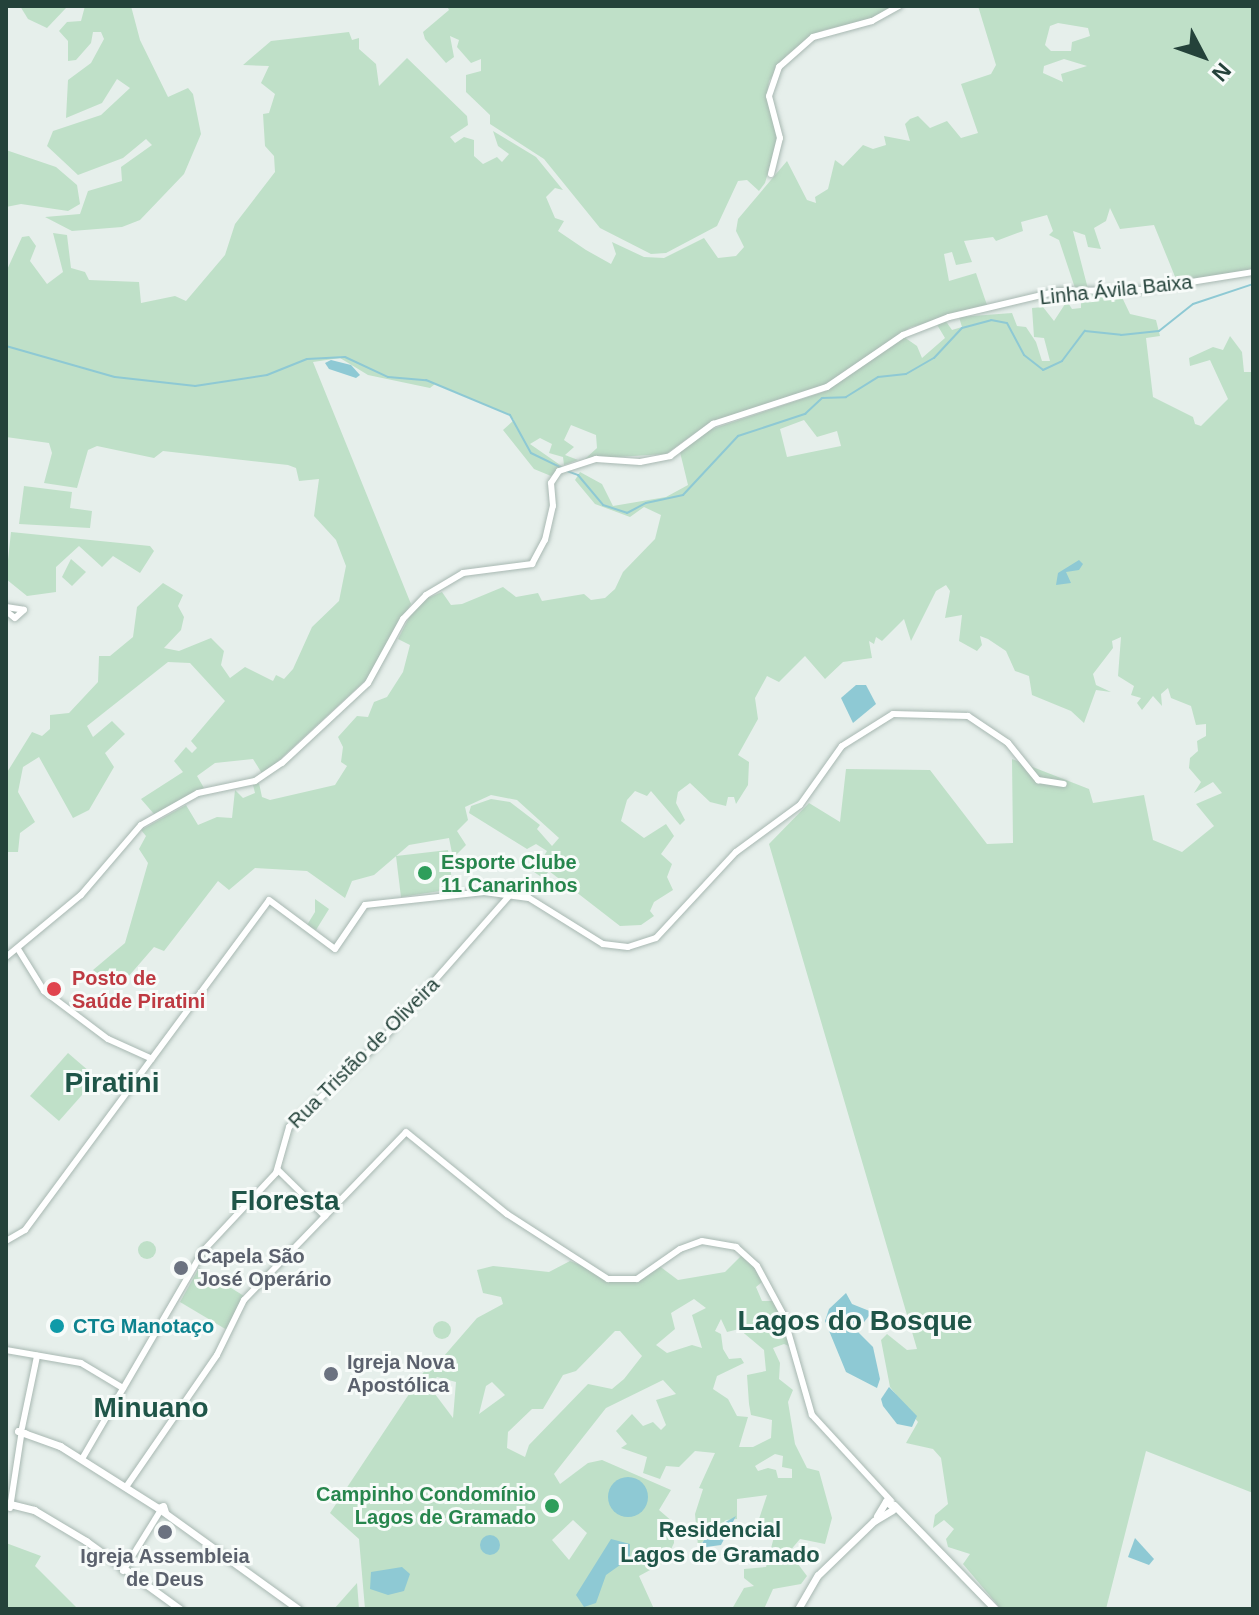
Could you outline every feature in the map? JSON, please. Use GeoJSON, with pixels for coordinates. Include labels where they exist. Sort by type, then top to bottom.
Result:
{"type":"FeatureCollection","features":[{"type":"Feature","properties":{"kind":"main road"},"geometry":{"type":"LineString","coordinates":[[6,1429],[21,1432],[82,1459],[298,1609]]}},
{"type":"Feature","properties":{"kind":"main road"},"geometry":{"type":"LineString","coordinates":[[8,1506],[34,1510],[180,1609]]}},
{"type":"Feature","properties":{"kind":"main road"},"geometry":{"type":"LineString","coordinates":[[798,1609],[818,1575],[889,1506],[912,1519],[995,1609]]}},
{"type":"Feature","properties":{"kind":"street"},"geometry":{"type":"LineString","coordinates":[[771,174],[780,138],[769,89],[779,67],[813,37],[872,21],[899,6]]}},
{"type":"Feature","properties":{"kind":"street","name":"Linha Ávila Baixa"},"geometry":{"type":"LineString","coordinates":[[18,949],[89,887],[141,825],[198,793],[255,781],[282,763],[368,683],[407,612],[442,584],[463,573],[532,564],[545,540],[553,506],[551,483],[559,471],[569,466],[670,456],[713,424],[827,387],[903,335],[949,317],[1058,291],[1141,290],[1253,272]]}},
{"type":"Feature","properties":{"kind":"street"},"geometry":{"type":"LineString","coordinates":[[6,1241],[25,1230],[269,900],[335,949],[368,904],[474,892],[535,900],[607,945],[650,942],[736,852],[800,805],[842,746],[901,712],[968,716],[1008,743],[1038,780],[1064,784]]}},
{"type":"Feature","properties":{"kind":"street","name":"Rua Tristão de Oliveira"},"geometry":{"type":"LineString","coordinates":[[82,1459],[203,1251],[278,1170],[281,1141],[293,1122],[383,1039],[509,896]]}},
{"type":"Feature","properties":{"kind":"street"},"geometry":{"type":"LineString","coordinates":[[6,957],[18,949],[44,991],[102,1036],[152,1059]]}},
{"type":"Feature","properties":{"kind":"street"},"geometry":{"type":"LineString","coordinates":[[126,1487],[217,1355],[244,1300],[406,1132],[507,1214],[608,1279],[637,1279],[680,1249],[702,1241],[736,1247],[757,1266],[783,1314],[812,1415],[883,1491],[889,1506]]}},
{"type":"Feature","properties":{"kind":"street"},"geometry":{"type":"LineString","coordinates":[[278,1170],[325,1216]]}},
{"type":"Feature","properties":{"kind":"street"},"geometry":{"type":"LineString","coordinates":[[6,1350],[85,1365],[123,1388]]}},
{"type":"Feature","properties":{"kind":"street"},"geometry":{"type":"LineString","coordinates":[[8,1506],[37,1356]]}},
{"type":"Feature","properties":{"kind":"street"},"geometry":{"type":"LineString","coordinates":[[124,1570],[160,1511]]}},
{"type":"Feature","properties":{"kind":"green space"},"geometry":{"type":"Polygon","coordinates":[[[20,6],[66,8],[47,28],[28,19],[20,6]]]}},
{"type":"Feature","properties":{"kind":"green space"},"geometry":{"type":"Polygon","coordinates":[[[85,6],[131,6],[140,40],[168,97],[188,88],[193,94],[201,134],[184,174],[140,220],[122,227],[72,231],[45,217],[80,214],[88,191],[122,181],[121,167],[152,145],[146,139],[123,158],[78,175],[47,146],[53,131],[101,115],[130,88],[117,79],[102,103],[66,118],[68,80],[91,63],[104,39],[101,32],[93,32],[91,43],[76,60],[68,61],[68,41],[59,31],[67,22],[81,21],[85,6]]]}},
{"type":"Feature","properties":{"kind":"green space"},"geometry":{"type":"Polygon","coordinates":[[[447,6],[897,6],[870,20],[824,30],[787,55],[769,81],[767,96],[778,139],[765,183],[759,191],[747,180],[738,181],[717,226],[666,253],[651,254],[600,228],[544,159],[490,124],[490,115],[466,92],[466,75],[481,71],[481,59],[471,63],[457,47],[459,40],[450,36],[454,57],[446,63],[425,39],[423,32],[449,10],[447,6]]]}},
{"type":"Feature","properties":{"kind":"green space"},"geometry":{"type":"Polygon","coordinates":[[[978,6],[1253,6],[1253,271],[1178,284],[1154,225],[1120,229],[1110,208],[1106,221],[1094,228],[1101,249],[1088,247],[1085,235],[1073,231],[1088,289],[1075,288],[1059,240],[1049,235],[1053,231],[1047,215],[1021,222],[1023,231],[996,241],[993,237],[964,241],[972,262],[956,265],[952,252],[944,254],[949,281],[976,273],[988,308],[911,327],[824,385],[709,423],[666,454],[585,459],[597,448],[596,435],[571,425],[564,440],[574,447],[565,455],[578,460],[564,465],[563,457],[549,453],[552,444],[540,438],[530,444],[563,467],[551,476],[534,469],[503,430],[514,420],[510,415],[435,384],[430,388],[368,375],[340,358],[313,362],[411,604],[367,679],[263,775],[253,759],[215,763],[197,776],[204,788],[154,814],[141,799],[183,772],[174,761],[186,747],[192,753],[197,748],[191,741],[225,701],[190,663],[168,662],[87,726],[93,737],[112,721],[125,734],[105,753],[114,767],[89,810],[73,818],[39,757],[23,767],[18,792],[35,822],[20,833],[18,852],[6,852],[6,774],[32,732],[42,736],[50,729],[50,715],[69,713],[98,682],[99,656],[110,656],[133,637],[137,607],[163,583],[183,595],[178,606],[184,617],[181,630],[164,648],[179,651],[211,638],[224,651],[221,665],[230,678],[245,667],[273,681],[276,675],[284,679],[293,669],[312,627],[339,601],[346,566],[336,540],[314,516],[319,479],[299,481],[296,468],[288,465],[163,451],[154,458],[97,446],[88,450],[77,488],[44,483],[52,453],[49,443],[6,437],[6,272],[22,237],[29,236],[36,246],[30,261],[47,284],[63,272],[53,233],[67,235],[71,268],[85,272],[89,280],[139,282],[141,303],[175,296],[186,301],[225,255],[235,224],[275,172],[274,156],[265,146],[263,114],[269,113],[275,94],[261,83],[269,66],[243,65],[271,41],[349,32],[352,40],[359,38],[359,49],[376,64],[379,86],[407,58],[467,116],[468,125],[450,137],[455,143],[464,137],[474,140],[474,156],[483,164],[497,157],[502,162],[509,154],[498,146],[493,131],[536,157],[563,190],[555,188],[546,197],[555,218],[564,221],[558,231],[611,264],[616,254],[612,242],[644,257],[664,258],[704,238],[718,258],[736,256],[744,247],[736,231],[738,219],[787,161],[807,200],[816,203],[815,197],[828,189],[835,160],[843,166],[863,145],[873,149],[886,145],[884,136],[910,141],[905,124],[910,119],[918,116],[930,128],[947,121],[961,138],[978,133],[961,84],[991,74],[996,65],[978,6]],[[1058,23],[1050,26],[1045,45],[1051,51],[1071,51],[1072,42],[1090,36],[1088,28],[1058,23]],[[1064,59],[1044,66],[1043,73],[1063,82],[1061,74],[1087,66],[1064,59]]]}},
{"type":"Feature","properties":{"kind":"green space"},"geometry":{"type":"Polygon","coordinates":[[[6,150],[56,167],[77,185],[80,204],[68,211],[21,204],[6,207],[6,150]]]}},
{"type":"Feature","properties":{"kind":"green space"},"geometry":{"type":"Polygon","coordinates":[[[1066,293],[1120,293],[1130,314],[1156,320],[1160,336],[1146,338],[1153,397],[1193,417],[1195,424],[1201,426],[1228,399],[1210,360],[1190,366],[1189,358],[1213,347],[1223,350],[1230,336],[1242,352],[1244,372],[1253,372],[1253,1493],[1146,1451],[1106,1609],[1001,1609],[963,1564],[970,1554],[948,1547],[946,1539],[954,1529],[944,1520],[933,1528],[935,1515],[948,1504],[941,1458],[933,1449],[906,1443],[918,1422],[890,1387],[881,1340],[887,1334],[907,1350],[917,1349],[769,844],[809,803],[840,822],[846,769],[930,770],[987,844],[1013,843],[1012,759],[1089,789],[1093,803],[1144,795],[1153,840],[1182,852],[1214,826],[1196,804],[1222,793],[1213,782],[1194,793],[1201,782],[1189,768],[1190,758],[1198,751],[1197,741],[1206,736],[1206,724],[1196,725],[1191,706],[1171,698],[1168,688],[1161,694],[1162,706],[1153,696],[1142,710],[1137,703],[1141,698],[1131,695],[1134,686],[1118,676],[1121,637],[1112,641],[1113,648],[1093,674],[1096,685],[1111,692],[1096,690],[1084,723],[1071,711],[1032,695],[1029,676],[1015,671],[1006,651],[988,639],[980,636],[982,645],[977,651],[959,641],[962,615],[945,618],[950,591],[946,585],[936,591],[911,641],[904,619],[882,641],[876,637],[874,644],[869,641],[872,658],[843,662],[825,679],[805,656],[779,682],[767,676],[755,698],[758,719],[738,755],[749,762],[748,785],[736,804],[734,797],[728,797],[726,806],[710,802],[690,783],[678,792],[676,803],[685,820],[680,825],[651,791],[647,796],[635,791],[627,800],[621,821],[644,838],[666,824],[674,836],[661,854],[672,864],[667,877],[673,890],[654,902],[650,911],[654,916],[641,925],[620,926],[549,871],[543,878],[534,872],[547,851],[536,844],[527,849],[469,813],[471,806],[491,799],[510,802],[540,825],[537,829],[552,846],[559,838],[517,800],[491,795],[465,807],[468,820],[457,831],[466,845],[453,858],[449,838],[409,845],[374,875],[352,881],[345,898],[307,871],[255,868],[229,890],[218,881],[164,951],[154,947],[128,977],[108,971],[102,978],[93,970],[125,943],[148,863],[139,849],[146,836],[141,830],[186,805],[198,825],[217,817],[232,818],[235,790],[243,798],[255,793],[253,785],[259,783],[262,797],[270,800],[335,785],[347,766],[341,762],[343,747],[338,737],[357,716],[368,717],[374,702],[387,697],[403,672],[410,645],[398,639],[412,612],[428,598],[442,592],[451,605],[462,604],[503,587],[516,597],[538,593],[542,601],[584,594],[591,600],[605,598],[615,589],[623,572],[655,539],[661,515],[644,507],[630,517],[595,504],[575,480],[580,472],[602,484],[613,506],[666,497],[688,485],[680,452],[706,431],[826,391],[904,337],[917,346],[922,358],[945,338],[936,323],[945,320],[952,330],[962,327],[959,317],[1012,313],[1017,326],[1026,327],[1036,342],[1042,361],[1050,361],[1044,338],[1034,337],[1032,308],[1043,307],[1054,321],[1067,301],[1072,309],[1081,308],[1081,297],[1066,293]],[[804,420],[780,429],[787,457],[841,446],[837,431],[817,437],[804,420]]]}},
{"type":"Feature","properties":{"kind":"green space"},"geometry":{"type":"Polygon","coordinates":[[[24,486],[72,492],[70,508],[92,511],[90,528],[19,524],[24,486]]]}},
{"type":"Feature","properties":{"kind":"green space"},"geometry":{"type":"Polygon","coordinates":[[[11,532],[150,546],[154,551],[140,573],[113,556],[102,567],[79,546],[56,567],[56,592],[27,596],[6,579],[11,532]]]}},
{"type":"Feature","properties":{"kind":"green space"},"geometry":{"type":"Polygon","coordinates":[[[71,559],[86,572],[72,586],[62,577],[71,559]]]}},
{"type":"Feature","properties":{"kind":"green space","name":"Esporte Clube 11 Canarinhos"},"geometry":{"type":"Polygon","coordinates":[[[448,850],[453,889],[401,897],[396,856],[448,850]]]}},
{"type":"Feature","properties":{"kind":"green space"},"geometry":{"type":"Polygon","coordinates":[[[315,899],[329,909],[316,930],[307,925],[315,912],[315,899]]]}},
{"type":"Feature","properties":{"kind":"green space"},"geometry":{"type":"Polygon","coordinates":[[[68,1053],[97,1078],[59,1121],[30,1096],[68,1053]]]}},
{"type":"Feature","properties":{"kind":"green space"},"geometry":{"type":"Polygon","coordinates":[[[147,1241],[156,1250],[147,1259],[138,1250],[147,1241]]]}},
{"type":"Feature","properties":{"kind":"green space"},"geometry":{"type":"Polygon","coordinates":[[[742,1255],[757,1266],[762,1282],[756,1287],[762,1301],[777,1301],[794,1348],[784,1344],[773,1348],[780,1363],[779,1379],[793,1390],[788,1402],[795,1444],[807,1468],[819,1471],[832,1518],[825,1544],[800,1539],[789,1552],[807,1576],[801,1584],[773,1589],[764,1609],[732,1609],[744,1588],[754,1586],[744,1578],[744,1569],[766,1567],[774,1537],[758,1522],[767,1495],[737,1499],[737,1519],[726,1520],[698,1546],[695,1514],[703,1489],[699,1488],[715,1453],[695,1451],[679,1467],[666,1466],[660,1479],[643,1473],[647,1457],[621,1448],[627,1444],[616,1431],[632,1414],[643,1426],[653,1422],[661,1430],[666,1425],[656,1400],[676,1394],[663,1380],[606,1408],[554,1474],[560,1484],[588,1463],[602,1460],[671,1490],[659,1510],[673,1522],[674,1543],[665,1562],[639,1576],[654,1609],[365,1609],[359,1539],[330,1513],[431,1361],[444,1356],[477,1318],[503,1304],[501,1297],[483,1293],[477,1270],[493,1266],[549,1272],[570,1261],[625,1282],[658,1265],[678,1280],[725,1272],[742,1255]],[[694,1299],[671,1313],[675,1329],[656,1345],[667,1353],[692,1345],[702,1348],[692,1315],[706,1308],[694,1299]],[[721,1319],[715,1331],[721,1334],[723,1349],[729,1359],[741,1358],[744,1363],[717,1376],[713,1389],[728,1399],[737,1416],[748,1417],[739,1447],[753,1447],[771,1438],[772,1420],[751,1415],[749,1404],[747,1375],[766,1371],[764,1350],[739,1329],[727,1332],[721,1319]],[[615,1331],[576,1371],[563,1375],[543,1409],[532,1409],[508,1432],[507,1448],[525,1457],[529,1445],[588,1384],[612,1389],[642,1356],[620,1331],[615,1331]],[[437,1377],[429,1386],[453,1418],[456,1382],[437,1377]],[[492,1382],[486,1386],[479,1414],[505,1395],[492,1382]],[[775,1454],[755,1466],[758,1471],[768,1468],[776,1470],[778,1478],[792,1478],[792,1469],[782,1467],[783,1456],[775,1454]],[[573,1520],[552,1540],[569,1560],[587,1533],[573,1520]]]}},
{"type":"Feature","properties":{"kind":"green space"},"geometry":{"type":"Polygon","coordinates":[[[199,1268],[244,1296],[227,1330],[180,1302],[199,1268]]]}},
{"type":"Feature","properties":{"kind":"green space"},"geometry":{"type":"Polygon","coordinates":[[[442,1321],[451,1330],[442,1339],[433,1330],[442,1321]]]}},
{"type":"Feature","properties":{"kind":"green space"},"geometry":{"type":"Polygon","coordinates":[[[6,1543],[41,1556],[35,1566],[78,1609],[6,1609],[6,1543]]]}},
{"type":"Feature","properties":{"kind":"green space"},"geometry":{"type":"Polygon","coordinates":[[[357,1583],[359,1609],[334,1609],[357,1583]]]}},
{"type":"Feature","properties":{"kind":"water"},"geometry":{"type":"Polygon","coordinates":[[[331,360],[351,365],[360,375],[356,378],[329,369],[325,363],[331,360]]]}},
{"type":"Feature","properties":{"kind":"water"},"geometry":{"type":"Polygon","coordinates":[[[1079,560],[1083,564],[1079,570],[1066,572],[1071,583],[1056,585],[1058,573],[1079,560]]]}},
{"type":"Feature","properties":{"kind":"water"},"geometry":{"type":"Polygon","coordinates":[[[856,685],[866,685],[876,704],[853,723],[841,698],[856,685]]]}},
{"type":"Feature","properties":{"kind":"water"},"geometry":{"type":"Polygon","coordinates":[[[846,1293],[852,1304],[872,1312],[857,1331],[873,1347],[880,1379],[877,1388],[846,1372],[825,1321],[829,1309],[846,1293]]]}},
{"type":"Feature","properties":{"kind":"water"},"geometry":{"type":"Polygon","coordinates":[[[889,1387],[917,1416],[912,1427],[897,1424],[883,1406],[881,1399],[889,1387]]]}},
{"type":"Feature","properties":{"kind":"water"},"geometry":{"type":"Polygon","coordinates":[[[628,1477],[642,1483],[648,1497],[642,1511],[628,1517],[614,1511],[608,1497],[614,1483],[628,1477]]]}},
{"type":"Feature","properties":{"kind":"water"},"geometry":{"type":"Polygon","coordinates":[[[736,1516],[721,1545],[699,1548],[710,1531],[736,1516]]]}},
{"type":"Feature","properties":{"kind":"water"},"geometry":{"type":"Polygon","coordinates":[[[490,1535],[497,1538],[500,1545],[497,1552],[490,1555],[483,1552],[480,1545],[483,1538],[490,1535]]]}},
{"type":"Feature","properties":{"kind":"water"},"geometry":{"type":"Polygon","coordinates":[[[1135,1538],[1154,1559],[1149,1565],[1128,1557],[1135,1538]]]}},
{"type":"Feature","properties":{"kind":"water"},"geometry":{"type":"Polygon","coordinates":[[[611,1539],[630,1544],[630,1558],[606,1575],[596,1603],[584,1607],[576,1595],[611,1539]]]}},
{"type":"Feature","properties":{"kind":"water"},"geometry":{"type":"Polygon","coordinates":[[[402,1567],[410,1574],[404,1591],[388,1595],[370,1589],[371,1572],[402,1567]]]}},
{"type":"Feature","properties":{"kind":"waterway"},"geometry":{"type":"LineString","coordinates":[[567,471],[578,475],[603,505],[627,513],[646,503],[683,495],[738,436],[805,414],[822,398],[846,397],[878,377],[906,374],[934,358],[962,328],[991,320],[1007,323],[1024,355],[1043,370],[1062,361],[1085,331],[1121,335],[1159,331],[1193,304],[1253,284]]}},
{"type":"Feature","properties":{"kind":"waterway"},"geometry":{"type":"LineString","coordinates":[[6,346],[115,377],[195,386],[267,375],[307,359],[345,357],[388,377],[426,380],[510,415],[531,453],[562,468]]}},
{"type":"Feature","properties":{"kind":"place","name":"Esporte Clube 11 Canarinhos"},"geometry":{"type":"Point","coordinates":[425,873]}},
{"type":"Feature","properties":{"kind":"place","name":"Posto de Saúde Piratini"},"geometry":{"type":"Point","coordinates":[54,989]}},
{"type":"Feature","properties":{"kind":"place","name":"Capela São José Operário"},"geometry":{"type":"Point","coordinates":[181,1268]}},
{"type":"Feature","properties":{"kind":"place","name":"CTG Manotaço"},"geometry":{"type":"Point","coordinates":[57,1326]}},
{"type":"Feature","properties":{"kind":"place","name":"Igreja Nova Apostólica"},"geometry":{"type":"Point","coordinates":[331,1374]}},
{"type":"Feature","properties":{"kind":"place","name":"Campinho Condomínio Lagos de Gramado"},"geometry":{"type":"Point","coordinates":[552,1506]}},
{"type":"Feature","properties":{"kind":"place","name":"Igreja Assembleia de Deus"},"geometry":{"type":"Point","coordinates":[165,1532]}},
{"type":"Feature","properties":{"kind":"district","name":"Piratini"},"geometry":{"type":"Point","coordinates":[112,1083]}},
{"type":"Feature","properties":{"kind":"district","name":"Floresta"},"geometry":{"type":"Point","coordinates":[285,1201]}},
{"type":"Feature","properties":{"kind":"district","name":"Lagos do Bosque"},"geometry":{"type":"Point","coordinates":[855,1321]}},
{"type":"Feature","properties":{"kind":"district","name":"Minuano"},"geometry":{"type":"Point","coordinates":[151,1408]}},
{"type":"Feature","properties":{"kind":"district","name":"Residencial Lagos de Gramado"},"geometry":{"type":"Point","coordinates":[720,1542]}}]}
